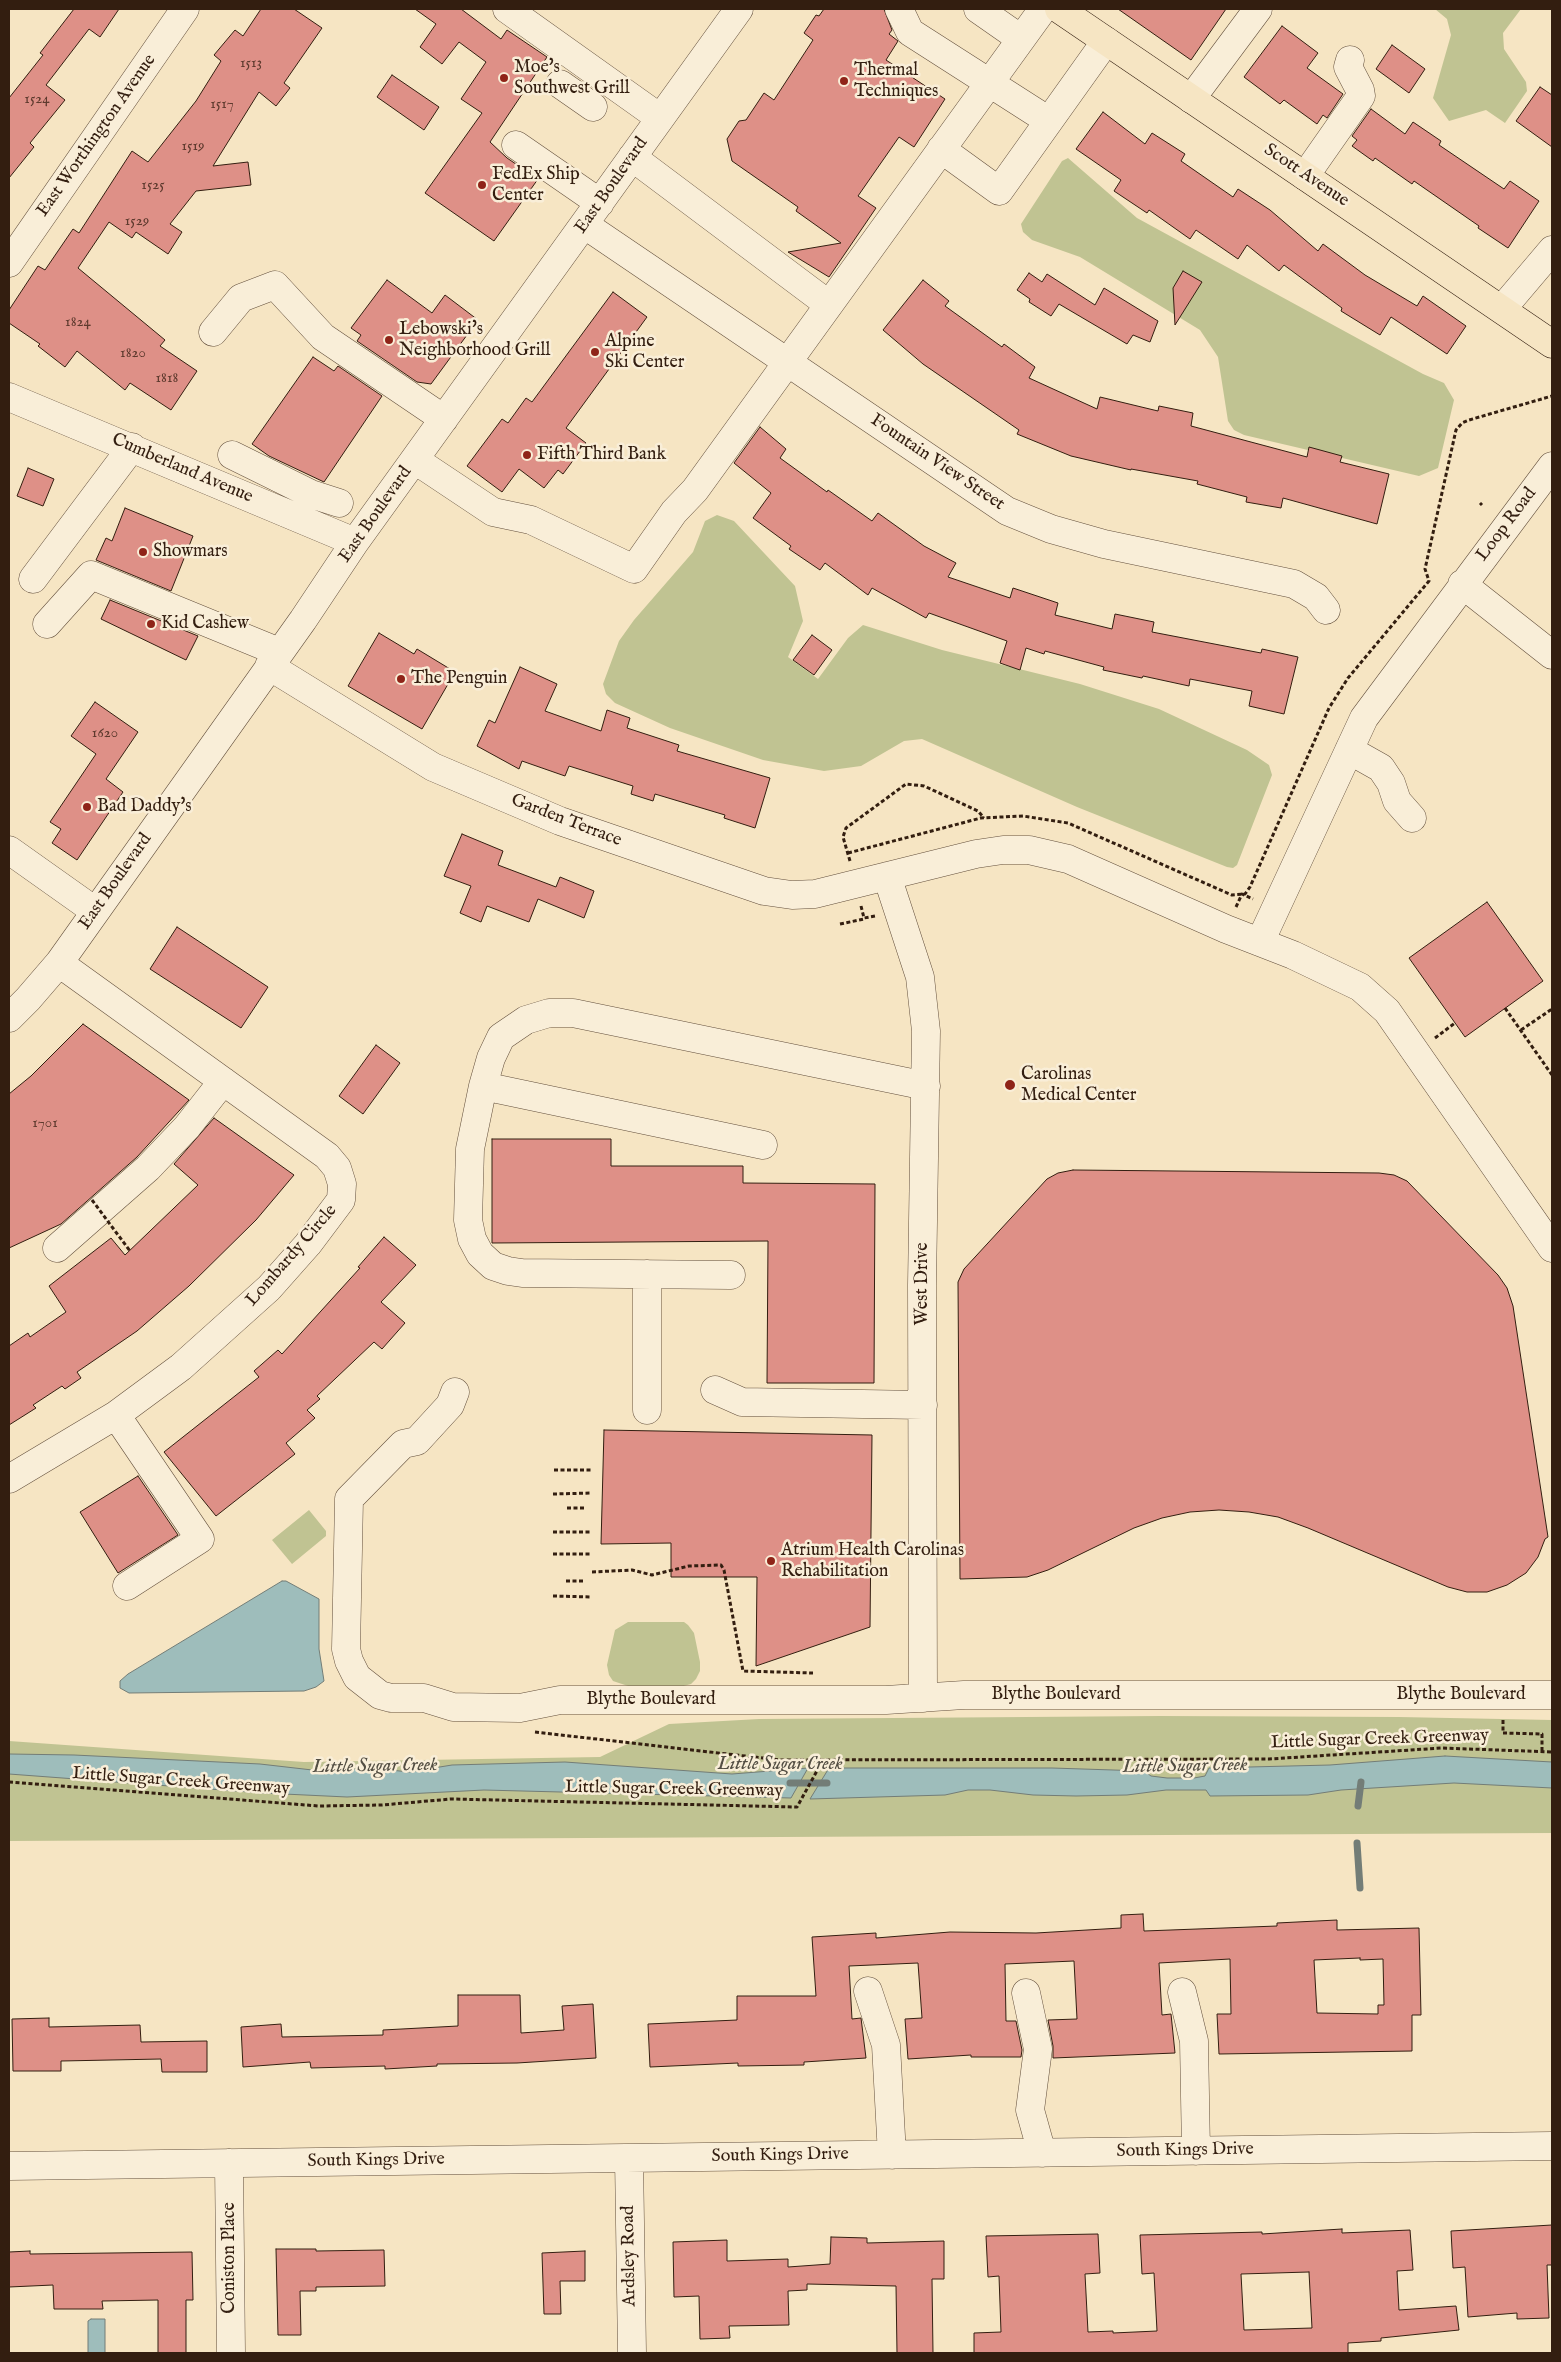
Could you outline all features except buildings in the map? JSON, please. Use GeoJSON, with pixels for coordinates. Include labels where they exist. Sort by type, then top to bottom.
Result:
{"type":"FeatureCollection","features":[{"type":"Feature","properties":{"kind":"main road","name":"Scott Avenue"},"geometry":{"type":"LineString","coordinates":[[1059,9],[1552,344]]}},
{"type":"Feature","properties":{"kind":"street","name":"East Worthington Avenue"},"geometry":{"type":"LineString","coordinates":[[9,264],[185,9]]}},
{"type":"Feature","properties":{"kind":"street"},"geometry":{"type":"LineString","coordinates":[[507,9],[660,118]]}},
{"type":"Feature","properties":{"kind":"street","name":"East Boulevard"},"geometry":{"type":"LineString","coordinates":[[9,1018],[28,999],[58,963],[355,542],[739,9]]}},
{"type":"Feature","properties":{"kind":"street"},"geometry":{"type":"LineString","coordinates":[[899,9],[910,32],[1049,121]]}},
{"type":"Feature","properties":{"kind":"street"},"geometry":{"type":"LineString","coordinates":[[978,9],[1021,39]]}},
{"type":"Feature","properties":{"kind":"street"},"geometry":{"type":"LineString","coordinates":[[415,460],[493,512],[531,520],[634,569],[674,512],[695,490],[786,361],[1043,9]]}},
{"type":"Feature","properties":{"kind":"street"},"geometry":{"type":"LineString","coordinates":[[1192,99],[1258,9]]}},
{"type":"Feature","properties":{"kind":"street"},"geometry":{"type":"LineString","coordinates":[[941,149],[999,191],[1106,41]]}},
{"type":"Feature","properties":{"kind":"street"},"geometry":{"type":"LineString","coordinates":[[1305,176],[1361,96],[1360,90],[1348,67],[1350,60]]}},
{"type":"Feature","properties":{"kind":"street"},"geometry":{"type":"LineString","coordinates":[[577,96],[594,72]]}},
{"type":"Feature","properties":{"kind":"street","name":"Fountain View Street"},"geometry":{"type":"LineString","coordinates":[[516,145],[593,214],[786,361],[1007,511],[1051,529],[1104,544],[1294,584],[1316,597],[1326,610]]}},
{"type":"Feature","properties":{"kind":"street"},"geometry":{"type":"LineString","coordinates":[[632,157],[828,304]]}},
{"type":"Feature","properties":{"kind":"street"},"geometry":{"type":"LineString","coordinates":[[1502,309],[1552,250]]}},
{"type":"Feature","properties":{"kind":"street"},"geometry":{"type":"LineString","coordinates":[[213,332],[241,298],[275,285],[323,336],[444,419]]}},
{"type":"Feature","properties":{"kind":"street","name":"Cumberland Avenue"},"geometry":{"type":"LineString","coordinates":[[9,396],[355,542]]}},
{"type":"Feature","properties":{"kind":"street"},"geometry":{"type":"LineString","coordinates":[[33,579],[132,447]]}},
{"type":"Feature","properties":{"kind":"street"},"geometry":{"type":"LineString","coordinates":[[232,455],[311,494],[339,503]]}},
{"type":"Feature","properties":{"kind":"street","name":"Loop Road"},"geometry":{"type":"LineString","coordinates":[[1260,942],[1364,718],[1462,584],[1552,466]]}},
{"type":"Feature","properties":{"kind":"street","name":"Garden Terrace"},"geometry":{"type":"LineString","coordinates":[[47,624],[91,575],[274,659],[433,767],[560,822],[764,891],[792,895],[815,894],[976,854],[1003,850],[1029,850],[1068,859],[1293,955],[1360,987],[1387,1011],[1552,1248]]}},
{"type":"Feature","properties":{"kind":"street"},"geometry":{"type":"LineString","coordinates":[[1462,584],[1552,656]]}},
{"type":"Feature","properties":{"kind":"street"},"geometry":{"type":"LineString","coordinates":[[1349,750],[1381,768],[1391,783],[1397,801],[1412,818]]}},
{"type":"Feature","properties":{"kind":"street"},"geometry":{"type":"LineString","coordinates":[[9,850],[95,910]]}},
{"type":"Feature","properties":{"kind":"street","name":"West Drive"},"geometry":{"type":"LineString","coordinates":[[887,876],[920,977],[926,1031],[923,1698]]}},
{"type":"Feature","properties":{"kind":"street","name":"Lombardy Circle"},"geometry":{"type":"LineString","coordinates":[[9,1479],[116,1415],[181,1367],[269,1288],[308,1244],[341,1200],[342,1184],[337,1168],[327,1156],[58,963]]}},
{"type":"Feature","properties":{"kind":"street"},"geometry":{"type":"LineString","coordinates":[[731,1275],[522,1273],[493,1266],[480,1254],[472,1240],[468,1220],[470,1149],[491,1058],[501,1037],[526,1020],[548,1013],[573,1013],[926,1086]]}},
{"type":"Feature","properties":{"kind":"street"},"geometry":{"type":"LineString","coordinates":[[57,1248],[148,1168],[187,1127],[224,1081]]}},
{"type":"Feature","properties":{"kind":"street"},"geometry":{"type":"LineString","coordinates":[[484,1086],[764,1144]]}},
{"type":"Feature","properties":{"kind":"street"},"geometry":{"type":"LineString","coordinates":[[647,1274],[648,1410]]}},
{"type":"Feature","properties":{"kind":"street"},"geometry":{"type":"LineString","coordinates":[[715,1390],[742,1402],[923,1405]]}},
{"type":"Feature","properties":{"kind":"street"},"geometry":{"type":"LineString","coordinates":[[116,1415],[200,1539],[127,1586]]}},
{"type":"Feature","properties":{"kind":"street","name":"Blythe Boulevard"},"geometry":{"type":"LineString","coordinates":[[403,1444],[349,1499],[346,1649],[356,1677],[368,1688],[380,1695],[391,1698],[424,1698],[453,1707],[520,1708],[560,1700],[751,1700],[1021,1695],[1552,1695]]}},
{"type":"Feature","properties":{"kind":"street"},"geometry":{"type":"LineString","coordinates":[[868,1991],[886,2045],[892,2155]]}},
{"type":"Feature","properties":{"kind":"street"},"geometry":{"type":"LineString","coordinates":[[1182,1992],[1194,2041],[1196,2151]]}},
{"type":"Feature","properties":{"kind":"street"},"geometry":{"type":"LineString","coordinates":[[1026,1993],[1038,2049],[1030,2110],[1042,2152]]}},
{"type":"Feature","properties":{"kind":"street","name":"South Kings Drive"},"geometry":{"type":"LineString","coordinates":[[9,2166],[1552,2146]]}},
{"type":"Feature","properties":{"kind":"street","name":"Ardsley Road"},"geometry":{"type":"LineString","coordinates":[[629,2158],[632,2353]]}},
{"type":"Feature","properties":{"kind":"street","name":"Coniston Place"},"geometry":{"type":"LineString","coordinates":[[229,2163],[231,2353]]}},
{"type":"Feature","properties":{"kind":"path"},"geometry":{"type":"LineString","coordinates":[[1234,910],[1242,894],[1250,888],[1328,708],[1348,678],[1429,581],[1425,569],[1456,430],[1462,423],[1469,420],[1552,396]]}},
{"type":"Feature","properties":{"kind":"path"},"geometry":{"type":"LineString","coordinates":[[984,818],[978,811],[924,786],[906,784],[897,788],[846,828],[843,836],[848,853],[984,818],[1023,816],[1068,823],[1232,895],[1242,894],[1258,902]]}},
{"type":"Feature","properties":{"kind":"path"},"geometry":{"type":"LineString","coordinates":[[860,902],[864,918]]}},
{"type":"Feature","properties":{"kind":"path"},"geometry":{"type":"LineString","coordinates":[[840,924],[883,913]]}},
{"type":"Feature","properties":{"kind":"path"},"geometry":{"type":"LineString","coordinates":[[876,915],[879,924]]}},
{"type":"Feature","properties":{"kind":"path"},"geometry":{"type":"LineString","coordinates":[[1505,1008],[1552,1075]]}},
{"type":"Feature","properties":{"kind":"path"},"geometry":{"type":"LineString","coordinates":[[1520,1030],[1552,1009]]}},
{"type":"Feature","properties":{"kind":"path"},"geometry":{"type":"LineString","coordinates":[[92,1200],[130,1251]]}},
{"type":"Feature","properties":{"kind":"path"},"geometry":{"type":"LineString","coordinates":[[554,1470],[591,1470]]}},
{"type":"Feature","properties":{"kind":"path"},"geometry":{"type":"LineString","coordinates":[[554,1494],[592,1493]]}},
{"type":"Feature","properties":{"kind":"path"},"geometry":{"type":"LineString","coordinates":[[567,1508],[586,1508]]}},
{"type":"Feature","properties":{"kind":"path"},"geometry":{"type":"LineString","coordinates":[[553,1532],[591,1532]]}},
{"type":"Feature","properties":{"kind":"path"},"geometry":{"type":"LineString","coordinates":[[553,1554],[592,1554]]}},
{"type":"Feature","properties":{"kind":"path"},"geometry":{"type":"LineString","coordinates":[[592,1572],[632,1570],[652,1575],[689,1566],[721,1565],[724,1570],[744,1671],[821,1673]]}},
{"type":"Feature","properties":{"kind":"path"},"geometry":{"type":"LineString","coordinates":[[566,1580],[585,1581]]}},
{"type":"Feature","properties":{"kind":"path"},"geometry":{"type":"LineString","coordinates":[[553,1596],[592,1597]]}},
{"type":"Feature","properties":{"kind":"path"},"geometry":{"type":"LineString","coordinates":[[1504,1714],[1503,1733],[1542,1734],[1542,1751]]}},
{"type":"Feature","properties":{"kind":"path"},"geometry":{"type":"LineString","coordinates":[[532,1732],[736,1756],[823,1760]]}},
{"type":"Feature","properties":{"kind":"path","name":"Little Sugar Creek Greenway"},"geometry":{"type":"LineString","coordinates":[[9,1782],[319,1806],[382,1805],[451,1799],[797,1807],[823,1760],[1269,1759],[1442,1748],[1552,1752]]}},
{"type":"Feature","properties":{"kind":"green space"},"geometry":{"type":"Polygon","coordinates":[[[1435,9],[1521,9],[1503,33],[1504,49],[1526,82],[1527,91],[1505,123],[1486,110],[1449,121],[1433,98],[1451,35],[1447,19],[1435,9]]]}},
{"type":"Feature","properties":{"kind":"green space"},"geometry":{"type":"Polygon","coordinates":[[[1068,158],[1137,218],[1423,374],[1444,383],[1454,400],[1438,468],[1419,476],[1244,435],[1234,430],[1228,421],[1218,357],[1200,330],[1080,257],[1032,240],[1023,232],[1021,224],[1062,161],[1068,158]]]}},
{"type":"Feature","properties":{"kind":"green space"},"geometry":{"type":"Polygon","coordinates":[[[717,515],[734,521],[795,586],[803,621],[788,657],[818,679],[848,638],[863,625],[942,650],[1080,684],[1159,709],[1247,750],[1269,765],[1272,775],[1237,865],[1233,868],[1227,867],[1077,807],[922,739],[904,741],[861,766],[824,771],[763,760],[670,728],[615,703],[606,694],[603,684],[619,641],[634,620],[693,552],[705,521],[717,515]]]}},
{"type":"Feature","properties":{"kind":"green space"},"geometry":{"type":"Polygon","coordinates":[[[309,1510],[326,1531],[326,1536],[292,1564],[272,1540],[309,1510]]]}},
{"type":"Feature","properties":{"kind":"green space"},"geometry":{"type":"Polygon","coordinates":[[[628,1622],[684,1622],[688,1625],[694,1633],[700,1662],[700,1671],[696,1679],[691,1684],[680,1687],[631,1687],[613,1681],[609,1675],[607,1665],[615,1630],[628,1622]]]}},
{"type":"Feature","properties":{"kind":"green space"},"geometry":{"type":"Polygon","coordinates":[[[1160,1716],[1552,1720],[1552,1833],[9,1841],[9,1741],[304,1762],[600,1757],[669,1724],[759,1719],[1160,1716]]]}},
{"type":"Feature","properties":{"kind":"water"},"geometry":{"type":"Polygon","coordinates":[[[282,1581],[286,1581],[319,1599],[319,1649],[324,1681],[316,1687],[304,1691],[129,1693],[120,1688],[120,1681],[128,1674],[282,1581]]]}},
{"type":"Feature","properties":{"kind":"water"},"geometry":{"type":"Polygon","coordinates":[[[9,1754],[74,1755],[260,1764],[321,1771],[372,1768],[409,1772],[452,1765],[565,1762],[732,1774],[808,1768],[791,1798],[484,1790],[347,1797],[263,1793],[9,1774],[9,1754]]]}},
{"type":"Feature","properties":{"kind":"water"},"geometry":{"type":"Polygon","coordinates":[[[1445,1756],[1552,1762],[1552,1788],[1454,1783],[1341,1790],[1308,1795],[1210,1796],[1206,1790],[1166,1790],[1127,1795],[1076,1796],[968,1790],[945,1795],[810,1799],[829,1768],[1052,1768],[1144,1771],[1151,1776],[1194,1778],[1205,1776],[1209,1768],[1330,1765],[1445,1756]]]}},
{"type":"Feature","properties":{"kind":"water"},"geometry":{"type":"Polygon","coordinates":[[[91,2319],[105,2319],[105,2353],[88,2353],[88,2321],[91,2319]]]}},
{"type":"Feature","properties":{"kind":"waterway"},"geometry":{"type":"LineString","coordinates":[[1358,1806],[1361,1782]]}},
{"type":"Feature","properties":{"kind":"waterway","name":"Little Sugar Creek"},"geometry":{"type":"LineString","coordinates":[[790,1783],[827,1783]]}},
{"type":"Feature","properties":{"kind":"waterway"},"geometry":{"type":"LineString","coordinates":[[1357,1843],[1360,1888]]}},
{"type":"Feature","properties":{"kind":"place","name":"Moe's Southwest Grill"},"geometry":{"type":"Point","coordinates":[504,78]}},
{"type":"Feature","properties":{"kind":"place","name":"Thermal Techniques"},"geometry":{"type":"Point","coordinates":[844,81]}},
{"type":"Feature","properties":{"kind":"place","name":"FedEx Ship Center"},"geometry":{"type":"Point","coordinates":[482,185]}},
{"type":"Feature","properties":{"kind":"place","name":"Lebowski's Neighborhood Grill"},"geometry":{"type":"Point","coordinates":[389,340]}},
{"type":"Feature","properties":{"kind":"place","name":"Alpine Ski Center"},"geometry":{"type":"Point","coordinates":[595,352]}},
{"type":"Feature","properties":{"kind":"place","name":"Fifth Third Bank"},"geometry":{"type":"Point","coordinates":[527,455]}},
{"type":"Feature","properties":{"kind":"place","name":"Showmars"},"geometry":{"type":"Point","coordinates":[143,552]}},
{"type":"Feature","properties":{"kind":"place","name":"Kid Cashew"},"geometry":{"type":"Point","coordinates":[151,624]}},
{"type":"Feature","properties":{"kind":"place","name":"The Penguin"},"geometry":{"type":"Point","coordinates":[401,679]}},
{"type":"Feature","properties":{"kind":"place","name":"Bad Daddy's"},"geometry":{"type":"Point","coordinates":[87,807]}},
{"type":"Feature","properties":{"kind":"place","name":"Carolinas Medical Center"},"geometry":{"type":"Point","coordinates":[1010,1085]}},
{"type":"Feature","properties":{"kind":"place","name":"Atrium Health Carolinas Rehabilitation"},"geometry":{"type":"Point","coordinates":[771,1561]}}]}
